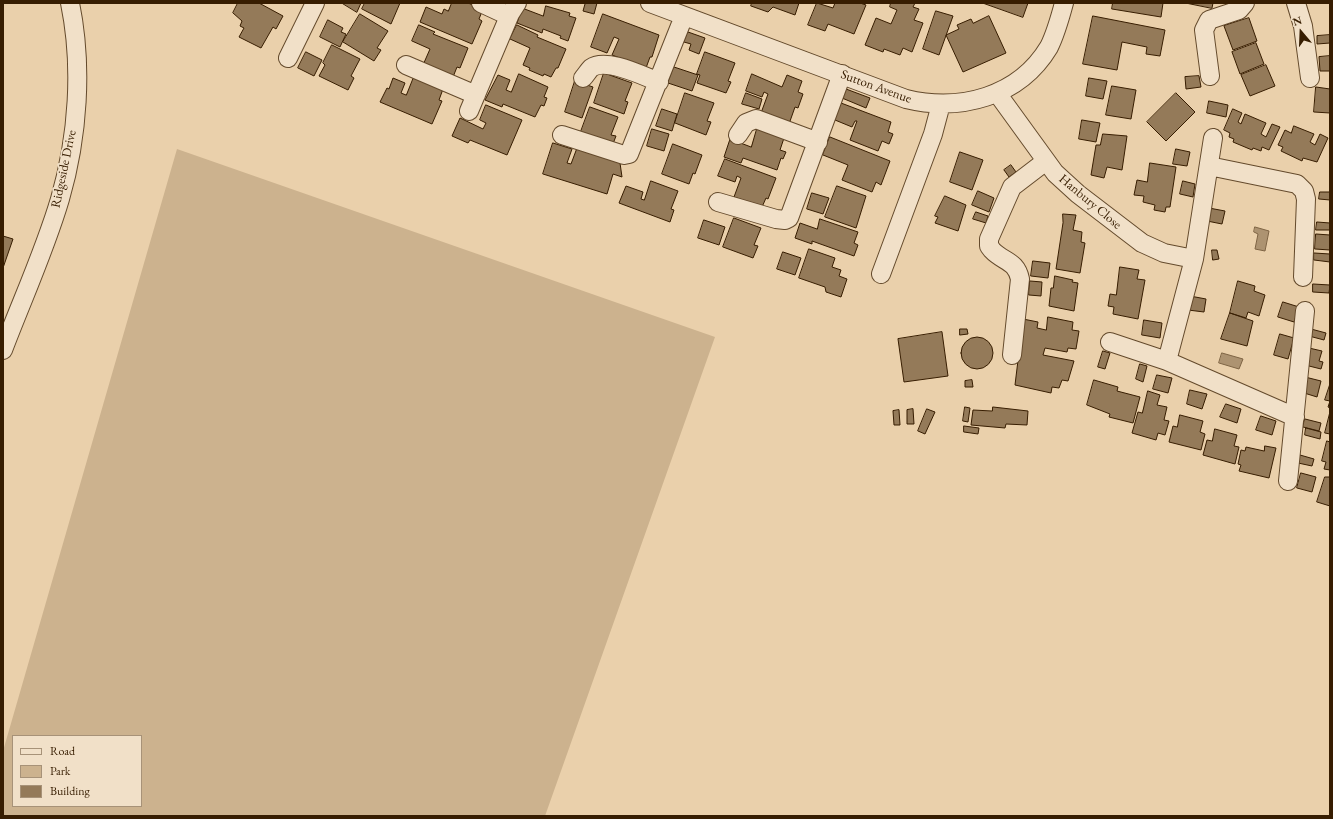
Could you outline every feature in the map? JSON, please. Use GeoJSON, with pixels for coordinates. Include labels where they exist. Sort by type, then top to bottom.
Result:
{"type":"FeatureCollection","features":[{"type":"Feature","properties":{"kind":"street","name":"Ridgeside Drive"},"geometry":{"type":"LineString","coordinates":[[3,350],[60,198],[70,149],[76,102],[75,30],[70,3]]}},
{"type":"Feature","properties":{"kind":"street"},"geometry":{"type":"LineString","coordinates":[[288,58],[315,3]]}},
{"type":"Feature","properties":{"kind":"street"},"geometry":{"type":"LineString","coordinates":[[470,112],[513,10],[481,3]]}},
{"type":"Feature","properties":{"kind":"street","name":"Sutton Avenue"},"geometry":{"type":"LineString","coordinates":[[650,3],[906,99],[942,104],[970,102],[997,93],[1027,72],[1048,47],[1058,25],[1064,3]]}},
{"type":"Feature","properties":{"kind":"street"},"geometry":{"type":"LineString","coordinates":[[1210,76],[1204,30],[1206,24],[1209,20],[1239,10],[1245,3]]}},
{"type":"Feature","properties":{"kind":"street"},"geometry":{"type":"LineString","coordinates":[[1296,3],[1303,26],[1310,78]]}},
{"type":"Feature","properties":{"kind":"street"},"geometry":{"type":"LineString","coordinates":[[562,135],[624,155],[630,154],[684,16]]}},
{"type":"Feature","properties":{"kind":"street"},"geometry":{"type":"LineString","coordinates":[[406,65],[476,95]]}},
{"type":"Feature","properties":{"kind":"street"},"geometry":{"type":"LineString","coordinates":[[583,78],[595,66],[613,65],[659,82]]}},
{"type":"Feature","properties":{"kind":"street"},"geometry":{"type":"LineString","coordinates":[[718,202],[776,219],[787,220],[792,214],[842,74]]}},
{"type":"Feature","properties":{"kind":"street","name":"Hanbury Close"},"geometry":{"type":"LineString","coordinates":[[997,93],[1046,161],[1078,194],[1142,243],[1164,253],[1194,259]]}},
{"type":"Feature","properties":{"kind":"street"},"geometry":{"type":"LineString","coordinates":[[881,274],[933,134],[942,104]]}},
{"type":"Feature","properties":{"kind":"street"},"geometry":{"type":"LineString","coordinates":[[738,135],[746,123],[756,119],[818,142]]}},
{"type":"Feature","properties":{"kind":"street"},"geometry":{"type":"LineString","coordinates":[[1167,361],[1194,259],[1213,138]]}},
{"type":"Feature","properties":{"kind":"street"},"geometry":{"type":"LineString","coordinates":[[1012,355],[1020,279],[1017,269],[1013,264],[992,250],[989,239],[1012,187],[1046,161]]}},
{"type":"Feature","properties":{"kind":"street"},"geometry":{"type":"LineString","coordinates":[[1208,166],[1297,184],[1301,187],[1306,199],[1304,277]]}},
{"type":"Feature","properties":{"kind":"street"},"geometry":{"type":"LineString","coordinates":[[1288,480],[1305,311]]}},
{"type":"Feature","properties":{"kind":"street"},"geometry":{"type":"LineString","coordinates":[[1110,342],[1167,361],[1295,417]]}},
{"type":"Feature","properties":{"kind":"green space"},"geometry":{"type":"Polygon","coordinates":[[[177,149],[715,337],[545,816],[3,816],[3,751],[177,149]]]}},
{"type":"Feature","properties":{"kind":"shaded area"},"geometry":{"type":"Polygon","coordinates":[[[1255,227],[1269,231],[1265,251],[1255,249],[1258,234],[1254,232],[1255,227]]]}},
{"type":"Feature","properties":{"kind":"shaded area"},"geometry":{"type":"Polygon","coordinates":[[[1222,353],[1243,359],[1239,369],[1219,363],[1222,353]]]}},
{"type":"Feature","properties":{"kind":"building"},"geometry":{"type":"Polygon","coordinates":[[[238,3],[259,3],[283,16],[276,29],[273,27],[261,48],[239,37],[244,28],[240,26],[242,21],[233,13],[238,3]]]}},
{"type":"Feature","properties":{"kind":"building"},"geometry":{"type":"Polygon","coordinates":[[[342,3],[361,3],[357,12],[342,3]]]}},
{"type":"Feature","properties":{"kind":"building"},"geometry":{"type":"Polygon","coordinates":[[[365,3],[400,3],[391,24],[362,9],[365,3]]]}},
{"type":"Feature","properties":{"kind":"building"},"geometry":{"type":"Polygon","coordinates":[[[452,3],[468,3],[483,9],[479,19],[482,21],[472,44],[420,22],[426,7],[442,14],[444,9],[448,11],[452,3]]]}},
{"type":"Feature","properties":{"kind":"building"},"geometry":{"type":"Polygon","coordinates":[[[583,3],[597,3],[594,14],[583,11],[585,4],[583,3]]]}},
{"type":"Feature","properties":{"kind":"building"},"geometry":{"type":"Polygon","coordinates":[[[752,3],[799,3],[795,15],[773,7],[768,12],[751,6],[752,3]]]}},
{"type":"Feature","properties":{"kind":"building"},"geometry":{"type":"Polygon","coordinates":[[[817,3],[833,8],[835,3],[860,3],[866,5],[854,34],[828,24],[825,31],[808,25],[817,3]]]}},
{"type":"Feature","properties":{"kind":"building"},"geometry":{"type":"Polygon","coordinates":[[[891,3],[915,3],[913,7],[919,9],[914,20],[923,23],[912,52],[903,48],[900,55],[884,49],[883,52],[865,45],[876,18],[891,24],[897,10],[890,7],[891,3]]]}},
{"type":"Feature","properties":{"kind":"building"},"geometry":{"type":"Polygon","coordinates":[[[983,3],[1028,3],[1023,17],[983,3]]]}},
{"type":"Feature","properties":{"kind":"building"},"geometry":{"type":"Polygon","coordinates":[[[1113,3],[1163,3],[1161,17],[1112,9],[1113,3]]]}},
{"type":"Feature","properties":{"kind":"building"},"geometry":{"type":"Polygon","coordinates":[[[1186,3],[1213,3],[1212,8],[1186,3]]]}},
{"type":"Feature","properties":{"kind":"building"},"geometry":{"type":"Polygon","coordinates":[[[546,6],[570,13],[569,16],[576,18],[568,41],[560,38],[561,36],[543,29],[542,33],[517,23],[522,8],[543,16],[546,6]]]}},
{"type":"Feature","properties":{"kind":"building"},"geometry":{"type":"Polygon","coordinates":[[[936,11],[953,16],[939,55],[923,49],[936,11]]]}},
{"type":"Feature","properties":{"kind":"building"},"geometry":{"type":"Polygon","coordinates":[[[360,14],[388,31],[377,48],[381,50],[374,61],[343,42],[360,14]]]}},
{"type":"Feature","properties":{"kind":"building"},"geometry":{"type":"Polygon","coordinates":[[[603,14],[659,35],[652,57],[650,57],[646,68],[612,55],[619,39],[614,37],[607,53],[591,47],[603,14]]]}},
{"type":"Feature","properties":{"kind":"building"},"geometry":{"type":"Polygon","coordinates":[[[989,16],[1006,53],[963,72],[946,35],[959,29],[957,25],[971,19],[973,23],[989,16]]]}},
{"type":"Feature","properties":{"kind":"building"},"geometry":{"type":"Polygon","coordinates":[[[1093,16],[1165,30],[1160,56],[1146,54],[1147,47],[1122,42],[1117,70],[1083,64],[1093,16]]]}},
{"type":"Feature","properties":{"kind":"building"},"geometry":{"type":"Polygon","coordinates":[[[1249,18],[1257,41],[1233,50],[1224,26],[1249,18]]]}},
{"type":"Feature","properties":{"kind":"building"},"geometry":{"type":"Polygon","coordinates":[[[328,20],[343,28],[341,32],[346,34],[340,47],[320,37],[328,20]]]}},
{"type":"Feature","properties":{"kind":"building"},"geometry":{"type":"Polygon","coordinates":[[[419,25],[435,32],[433,34],[468,48],[460,68],[457,67],[453,77],[423,65],[430,49],[412,41],[419,25]]]}},
{"type":"Feature","properties":{"kind":"building"},"geometry":{"type":"Polygon","coordinates":[[[517,25],[538,35],[537,37],[566,49],[558,68],[556,68],[551,77],[544,74],[543,76],[529,70],[530,68],[523,65],[530,48],[510,39],[517,25]]]}},
{"type":"Feature","properties":{"kind":"building"},"geometry":{"type":"Polygon","coordinates":[[[688,32],[705,38],[699,54],[689,50],[691,44],[684,42],[688,32]]]}},
{"type":"Feature","properties":{"kind":"building"},"geometry":{"type":"Polygon","coordinates":[[[1330,35],[1330,43],[1317,44],[1317,36],[1330,35]]]}},
{"type":"Feature","properties":{"kind":"building"},"geometry":{"type":"Polygon","coordinates":[[[1256,43],[1264,64],[1240,74],[1232,52],[1256,43]]]}},
{"type":"Feature","properties":{"kind":"building"},"geometry":{"type":"Polygon","coordinates":[[[332,45],[360,59],[351,76],[354,78],[348,90],[319,76],[325,65],[323,63],[332,45]]]}},
{"type":"Feature","properties":{"kind":"building"},"geometry":{"type":"Polygon","coordinates":[[[306,52],[322,60],[314,76],[298,68],[306,52]]]}},
{"type":"Feature","properties":{"kind":"building"},"geometry":{"type":"Polygon","coordinates":[[[705,52],[735,63],[728,81],[731,82],[726,93],[697,83],[700,75],[697,74],[705,52]]]}},
{"type":"Feature","properties":{"kind":"building"},"geometry":{"type":"Polygon","coordinates":[[[1330,56],[1330,71],[1320,71],[1319,57],[1330,56]]]}},
{"type":"Feature","properties":{"kind":"building"},"geometry":{"type":"Polygon","coordinates":[[[1266,65],[1275,86],[1250,96],[1241,75],[1266,65]]]}},
{"type":"Feature","properties":{"kind":"building"},"geometry":{"type":"Polygon","coordinates":[[[674,67],[698,75],[692,91],[668,83],[674,67]]]}},
{"type":"Feature","properties":{"kind":"building"},"geometry":{"type":"Polygon","coordinates":[[[604,73],[632,83],[625,101],[628,102],[624,114],[594,103],[604,73]]]}},
{"type":"Feature","properties":{"kind":"building"},"geometry":{"type":"Polygon","coordinates":[[[519,74],[548,87],[544,97],[547,98],[544,106],[541,105],[535,117],[503,104],[502,107],[485,100],[498,75],[510,80],[506,90],[511,92],[519,74]]]}},
{"type":"Feature","properties":{"kind":"building"},"geometry":{"type":"Polygon","coordinates":[[[752,74],[782,87],[787,75],[802,81],[798,92],[803,94],[798,108],[795,107],[789,124],[761,113],[768,94],[764,92],[762,97],[746,91],[752,74]]]}},
{"type":"Feature","properties":{"kind":"building"},"geometry":{"type":"Polygon","coordinates":[[[1199,76],[1201,87],[1186,89],[1185,77],[1199,76]]]}},
{"type":"Feature","properties":{"kind":"building"},"geometry":{"type":"Polygon","coordinates":[[[414,77],[443,89],[439,100],[442,101],[432,124],[380,102],[387,88],[389,89],[393,78],[405,83],[401,93],[406,95],[414,77]]]}},
{"type":"Feature","properties":{"kind":"building"},"geometry":{"type":"Polygon","coordinates":[[[1089,78],[1107,81],[1103,99],[1086,96],[1089,78]]]}},
{"type":"Feature","properties":{"kind":"building"},"geometry":{"type":"Polygon","coordinates":[[[575,81],[593,87],[582,118],[565,112],[575,81]]]}},
{"type":"Feature","properties":{"kind":"building"},"geometry":{"type":"Polygon","coordinates":[[[1112,86],[1136,90],[1131,119],[1106,115],[1112,86]]]}},
{"type":"Feature","properties":{"kind":"building"},"geometry":{"type":"Polygon","coordinates":[[[1316,87],[1330,89],[1330,113],[1314,112],[1316,87]]]}},
{"type":"Feature","properties":{"kind":"building"},"geometry":{"type":"Polygon","coordinates":[[[846,89],[870,98],[866,108],[842,98],[846,89]]]}},
{"type":"Feature","properties":{"kind":"building"},"geometry":{"type":"Polygon","coordinates":[[[685,93],[714,103],[707,121],[711,122],[706,135],[675,123],[685,93]]]}},
{"type":"Feature","properties":{"kind":"building"},"geometry":{"type":"Polygon","coordinates":[[[746,93],[762,99],[759,109],[742,104],[746,93]]]}},
{"type":"Feature","properties":{"kind":"building"},"geometry":{"type":"Polygon","coordinates":[[[1176,93],[1195,112],[1166,141],[1147,122],[1176,93]]]}},
{"type":"Feature","properties":{"kind":"building"},"geometry":{"type":"Polygon","coordinates":[[[1209,101],[1228,105],[1226,117],[1207,113],[1209,101]]]}},
{"type":"Feature","properties":{"kind":"building"},"geometry":{"type":"Polygon","coordinates":[[[841,103],[891,122],[888,132],[893,134],[889,144],[882,141],[878,151],[850,140],[857,121],[855,121],[852,127],[835,120],[841,103]]]}},
{"type":"Feature","properties":{"kind":"building"},"geometry":{"type":"Polygon","coordinates":[[[486,105],[522,120],[507,155],[470,140],[468,143],[452,136],[460,118],[483,129],[486,123],[480,120],[486,105]]]}},
{"type":"Feature","properties":{"kind":"building"},"geometry":{"type":"Polygon","coordinates":[[[590,107],[618,117],[611,135],[616,136],[611,149],[579,137],[590,107]]]}},
{"type":"Feature","properties":{"kind":"building"},"geometry":{"type":"Polygon","coordinates":[[[662,109],[677,114],[672,131],[656,126],[662,109]]]}},
{"type":"Feature","properties":{"kind":"building"},"geometry":{"type":"Polygon","coordinates":[[[1233,109],[1242,113],[1238,122],[1241,124],[1245,114],[1266,123],[1261,134],[1266,137],[1272,124],[1280,127],[1269,150],[1262,147],[1261,151],[1253,148],[1252,150],[1233,142],[1234,139],[1229,137],[1230,133],[1224,130],[1233,109]]]}},
{"type":"Feature","properties":{"kind":"building"},"geometry":{"type":"Polygon","coordinates":[[[1082,120],[1100,123],[1096,142],[1079,139],[1082,120]]]}},
{"type":"Feature","properties":{"kind":"building"},"geometry":{"type":"Polygon","coordinates":[[[1294,126],[1314,134],[1310,142],[1315,145],[1320,134],[1328,138],[1317,162],[1303,158],[1302,161],[1281,151],[1283,147],[1278,145],[1285,130],[1291,133],[1294,126]]]}},
{"type":"Feature","properties":{"kind":"building"},"geometry":{"type":"Polygon","coordinates":[[[652,129],[669,134],[664,151],[647,146],[652,129]]]}},
{"type":"Feature","properties":{"kind":"building"},"geometry":{"type":"Polygon","coordinates":[[[757,129],[784,138],[780,150],[786,152],[783,159],[781,158],[777,170],[743,158],[741,163],[724,157],[730,139],[751,147],[757,129]]]}},
{"type":"Feature","properties":{"kind":"building"},"geometry":{"type":"Polygon","coordinates":[[[1103,134],[1127,136],[1122,170],[1107,167],[1104,178],[1091,175],[1096,145],[1100,145],[1103,134]]]}},
{"type":"Feature","properties":{"kind":"building"},"geometry":{"type":"Polygon","coordinates":[[[830,137],[890,161],[881,185],[876,182],[872,192],[842,180],[848,165],[823,155],[830,137]]]}},
{"type":"Feature","properties":{"kind":"building"},"geometry":{"type":"Polygon","coordinates":[[[553,143],[572,149],[567,163],[571,164],[577,148],[620,163],[622,177],[613,174],[607,194],[543,174],[553,143]]]}},
{"type":"Feature","properties":{"kind":"building"},"geometry":{"type":"Polygon","coordinates":[[[673,144],[702,155],[695,174],[693,173],[689,184],[662,174],[673,144]]]}},
{"type":"Feature","properties":{"kind":"building"},"geometry":{"type":"Polygon","coordinates":[[[1176,149],[1190,152],[1187,166],[1173,164],[1176,149]]]}},
{"type":"Feature","properties":{"kind":"building"},"geometry":{"type":"Polygon","coordinates":[[[960,152],[983,160],[972,190],[950,182],[960,152]]]}},
{"type":"Feature","properties":{"kind":"building"},"geometry":{"type":"Polygon","coordinates":[[[725,159],[776,178],[768,199],[766,198],[762,207],[734,197],[741,178],[737,176],[735,182],[718,176],[725,159]]]}},
{"type":"Feature","properties":{"kind":"building"},"geometry":{"type":"Polygon","coordinates":[[[1150,163],[1176,167],[1170,207],[1166,207],[1165,212],[1154,210],[1155,205],[1143,202],[1144,196],[1134,195],[1137,180],[1147,182],[1150,163]]]}},
{"type":"Feature","properties":{"kind":"building"},"geometry":{"type":"Polygon","coordinates":[[[1011,165],[1016,172],[1009,177],[1004,170],[1011,165]]]}},
{"type":"Feature","properties":{"kind":"building"},"geometry":{"type":"Polygon","coordinates":[[[651,181],[678,191],[671,209],[674,210],[670,222],[619,203],[626,186],[643,192],[641,199],[644,200],[651,181]]]}},
{"type":"Feature","properties":{"kind":"building"},"geometry":{"type":"Polygon","coordinates":[[[1183,181],[1195,184],[1193,197],[1180,194],[1183,181]]]}},
{"type":"Feature","properties":{"kind":"building"},"geometry":{"type":"Polygon","coordinates":[[[837,186],[866,196],[856,228],[825,217],[837,186]]]}},
{"type":"Feature","properties":{"kind":"building"},"geometry":{"type":"Polygon","coordinates":[[[978,191],[994,198],[989,212],[972,205],[978,191]]]}},
{"type":"Feature","properties":{"kind":"building"},"geometry":{"type":"Polygon","coordinates":[[[1320,192],[1330,192],[1330,200],[1319,199],[1320,192]]]}},
{"type":"Feature","properties":{"kind":"building"},"geometry":{"type":"Polygon","coordinates":[[[812,193],[829,198],[823,214],[807,209],[812,193]]]}},
{"type":"Feature","properties":{"kind":"building"},"geometry":{"type":"Polygon","coordinates":[[[945,196],[966,205],[958,231],[935,223],[938,217],[935,216],[945,196]]]}},
{"type":"Feature","properties":{"kind":"building"},"geometry":{"type":"Polygon","coordinates":[[[1209,208],[1225,211],[1222,224],[1207,221],[1209,208]]]}},
{"type":"Feature","properties":{"kind":"building"},"geometry":{"type":"Polygon","coordinates":[[[976,212],[988,216],[986,223],[973,219],[976,212]]]}},
{"type":"Feature","properties":{"kind":"building"},"geometry":{"type":"Polygon","coordinates":[[[1063,214],[1076,215],[1073,230],[1082,232],[1081,242],[1085,243],[1080,273],[1056,269],[1063,214]]]}},
{"type":"Feature","properties":{"kind":"building"},"geometry":{"type":"Polygon","coordinates":[[[734,218],[761,228],[754,245],[758,246],[753,258],[723,247],[734,218]]]}},
{"type":"Feature","properties":{"kind":"building"},"geometry":{"type":"Polygon","coordinates":[[[820,219],[858,232],[854,243],[858,245],[854,256],[812,241],[812,244],[795,238],[800,223],[817,229],[820,219]]]}},
{"type":"Feature","properties":{"kind":"building"},"geometry":{"type":"Polygon","coordinates":[[[704,220],[725,227],[719,245],[698,238],[704,220]]]}},
{"type":"Feature","properties":{"kind":"building"},"geometry":{"type":"Polygon","coordinates":[[[1317,222],[1330,223],[1330,230],[1316,230],[1317,222]]]}},
{"type":"Feature","properties":{"kind":"building"},"geometry":{"type":"Polygon","coordinates":[[[1316,234],[1330,235],[1330,250],[1315,249],[1316,234]]]}},
{"type":"Feature","properties":{"kind":"building"},"geometry":{"type":"Polygon","coordinates":[[[3,236],[13,239],[3,268],[3,236]]]}},
{"type":"Feature","properties":{"kind":"building"},"geometry":{"type":"Polygon","coordinates":[[[809,249],[835,258],[832,267],[841,270],[839,276],[847,279],[841,297],[826,292],[825,287],[799,278],[809,249]]]}},
{"type":"Feature","properties":{"kind":"building"},"geometry":{"type":"Polygon","coordinates":[[[1212,250],[1217,250],[1219,259],[1213,260],[1212,250]]]}},
{"type":"Feature","properties":{"kind":"building"},"geometry":{"type":"Polygon","coordinates":[[[783,252],[801,258],[795,275],[777,269],[783,252]]]}},
{"type":"Feature","properties":{"kind":"building"},"geometry":{"type":"Polygon","coordinates":[[[1314,253],[1330,254],[1330,262],[1314,260],[1314,253]]]}},
{"type":"Feature","properties":{"kind":"building"},"geometry":{"type":"Polygon","coordinates":[[[1033,261],[1050,263],[1048,278],[1031,276],[1033,261]]]}},
{"type":"Feature","properties":{"kind":"building"},"geometry":{"type":"Polygon","coordinates":[[[1120,267],[1139,270],[1137,279],[1145,280],[1138,319],[1113,314],[1114,307],[1108,306],[1110,294],[1116,295],[1120,267]]]}},
{"type":"Feature","properties":{"kind":"building"},"geometry":{"type":"Polygon","coordinates":[[[1055,276],[1073,280],[1072,282],[1078,283],[1074,311],[1049,306],[1051,288],[1053,288],[1055,276]]]}},
{"type":"Feature","properties":{"kind":"building"},"geometry":{"type":"Polygon","coordinates":[[[1030,281],[1042,282],[1041,296],[1029,295],[1030,281]]]}},
{"type":"Feature","properties":{"kind":"building"},"geometry":{"type":"Polygon","coordinates":[[[1238,281],[1255,286],[1254,291],[1265,295],[1259,316],[1248,312],[1246,318],[1230,313],[1238,281]]]}},
{"type":"Feature","properties":{"kind":"building"},"geometry":{"type":"Polygon","coordinates":[[[1313,284],[1330,285],[1329,293],[1313,292],[1313,284]]]}},
{"type":"Feature","properties":{"kind":"building"},"geometry":{"type":"Polygon","coordinates":[[[1190,296],[1206,299],[1204,312],[1188,310],[1190,296]]]}},
{"type":"Feature","properties":{"kind":"building"},"geometry":{"type":"Polygon","coordinates":[[[1283,302],[1299,307],[1294,322],[1278,317],[1283,302]]]}},
{"type":"Feature","properties":{"kind":"building"},"geometry":{"type":"Polygon","coordinates":[[[1230,313],[1253,321],[1247,346],[1221,339],[1230,313]]]}},
{"type":"Feature","properties":{"kind":"building"},"geometry":{"type":"Polygon","coordinates":[[[1048,317],[1073,322],[1072,330],[1079,331],[1076,349],[1068,348],[1067,352],[1045,348],[1043,355],[1074,361],[1068,381],[1062,380],[1059,388],[1052,387],[1051,393],[1015,385],[1023,319],[1038,322],[1037,328],[1046,330],[1048,317]]]}},
{"type":"Feature","properties":{"kind":"building"},"geometry":{"type":"Polygon","coordinates":[[[1144,320],[1162,323],[1160,338],[1142,335],[1144,320]]]}},
{"type":"Feature","properties":{"kind":"building"},"geometry":{"type":"Polygon","coordinates":[[[960,329],[967,329],[968,334],[960,335],[960,329]]]}},
{"type":"Feature","properties":{"kind":"building"},"geometry":{"type":"Polygon","coordinates":[[[1311,329],[1326,333],[1324,340],[1309,336],[1311,329]]]}},
{"type":"Feature","properties":{"kind":"building"},"geometry":{"type":"Polygon","coordinates":[[[942,332],[948,376],[904,382],[898,339],[942,332]]]}},
{"type":"Feature","properties":{"kind":"building"},"geometry":{"type":"Polygon","coordinates":[[[1280,334],[1294,338],[1288,359],[1274,355],[1280,334]]]}},
{"type":"Feature","properties":{"kind":"building"},"geometry":{"type":"Polygon","coordinates":[[[974,337],[980,337],[989,341],[993,353],[989,365],[980,369],[974,369],[965,365],[961,356],[961,350],[965,341],[974,337]]]}},
{"type":"Feature","properties":{"kind":"building"},"geometry":{"type":"Polygon","coordinates":[[[1309,348],[1322,351],[1319,361],[1323,362],[1321,369],[1305,365],[1309,348]]]}},
{"type":"Feature","properties":{"kind":"building"},"geometry":{"type":"Polygon","coordinates":[[[1103,351],[1110,353],[1105,369],[1098,367],[1103,351]]]}},
{"type":"Feature","properties":{"kind":"building"},"geometry":{"type":"Polygon","coordinates":[[[1140,364],[1147,366],[1143,382],[1136,379],[1140,364]]]}},
{"type":"Feature","properties":{"kind":"building"},"geometry":{"type":"Polygon","coordinates":[[[1157,375],[1172,378],[1168,393],[1153,389],[1157,375]]]}},
{"type":"Feature","properties":{"kind":"building"},"geometry":{"type":"Polygon","coordinates":[[[1305,377],[1321,381],[1317,397],[1301,392],[1305,377]]]}},
{"type":"Feature","properties":{"kind":"building"},"geometry":{"type":"Polygon","coordinates":[[[972,380],[973,387],[965,387],[965,381],[972,380]]]}},
{"type":"Feature","properties":{"kind":"building"},"geometry":{"type":"Polygon","coordinates":[[[1094,380],[1118,387],[1117,391],[1140,397],[1133,423],[1109,417],[1110,414],[1087,405],[1094,380]]]}},
{"type":"Feature","properties":{"kind":"building"},"geometry":{"type":"Polygon","coordinates":[[[1330,384],[1330,401],[1325,400],[1330,384]]]}},
{"type":"Feature","properties":{"kind":"building"},"geometry":{"type":"Polygon","coordinates":[[[1190,390],[1207,394],[1202,409],[1187,404],[1190,390]]]}},
{"type":"Feature","properties":{"kind":"building"},"geometry":{"type":"Polygon","coordinates":[[[1148,391],[1160,395],[1157,405],[1167,407],[1164,420],[1169,421],[1165,435],[1158,433],[1156,440],[1132,433],[1138,412],[1142,413],[1148,391]]]}},
{"type":"Feature","properties":{"kind":"building"},"geometry":{"type":"Polygon","coordinates":[[[1226,404],[1241,409],[1237,423],[1220,417],[1226,404]]]}},
{"type":"Feature","properties":{"kind":"building"},"geometry":{"type":"Polygon","coordinates":[[[965,407],[970,408],[968,422],[963,421],[965,407]]]}},
{"type":"Feature","properties":{"kind":"building"},"geometry":{"type":"Polygon","coordinates":[[[993,407],[1028,411],[1027,425],[1006,424],[1005,428],[971,425],[973,410],[992,411],[993,407]]]}},
{"type":"Feature","properties":{"kind":"building"},"geometry":{"type":"Polygon","coordinates":[[[913,409],[914,424],[907,424],[907,410],[913,409]]]}},
{"type":"Feature","properties":{"kind":"building"},"geometry":{"type":"Polygon","coordinates":[[[927,409],[935,412],[925,434],[918,431],[927,409]]]}},
{"type":"Feature","properties":{"kind":"building"},"geometry":{"type":"Polygon","coordinates":[[[899,410],[900,425],[894,425],[893,411],[899,410]]]}},
{"type":"Feature","properties":{"kind":"building"},"geometry":{"type":"Polygon","coordinates":[[[1330,412],[1330,434],[1325,433],[1330,412]]]}},
{"type":"Feature","properties":{"kind":"building"},"geometry":{"type":"Polygon","coordinates":[[[1180,415],[1203,421],[1200,432],[1205,434],[1201,450],[1169,442],[1173,426],[1177,427],[1180,415]]]}},
{"type":"Feature","properties":{"kind":"building"},"geometry":{"type":"Polygon","coordinates":[[[1261,416],[1276,421],[1272,435],[1256,430],[1261,416]]]}},
{"type":"Feature","properties":{"kind":"building"},"geometry":{"type":"Polygon","coordinates":[[[1305,419],[1321,423],[1319,431],[1303,427],[1305,419]]]}},
{"type":"Feature","properties":{"kind":"building"},"geometry":{"type":"Polygon","coordinates":[[[964,426],[979,428],[978,434],[964,432],[964,426]]]}},
{"type":"Feature","properties":{"kind":"building"},"geometry":{"type":"Polygon","coordinates":[[[1306,428],[1321,432],[1320,439],[1305,435],[1306,428]]]}},
{"type":"Feature","properties":{"kind":"building"},"geometry":{"type":"Polygon","coordinates":[[[1215,429],[1237,435],[1234,446],[1239,447],[1235,464],[1203,455],[1207,440],[1212,441],[1215,429]]]}},
{"type":"Feature","properties":{"kind":"building"},"geometry":{"type":"Polygon","coordinates":[[[1327,441],[1330,442],[1330,470],[1324,469],[1326,462],[1322,461],[1327,441]]]}},
{"type":"Feature","properties":{"kind":"building"},"geometry":{"type":"Polygon","coordinates":[[[1265,446],[1276,448],[1269,478],[1239,471],[1241,465],[1238,464],[1241,450],[1245,451],[1246,447],[1264,451],[1265,446]]]}},
{"type":"Feature","properties":{"kind":"building"},"geometry":{"type":"Polygon","coordinates":[[[1300,455],[1314,459],[1312,466],[1298,463],[1300,455]]]}},
{"type":"Feature","properties":{"kind":"building"},"geometry":{"type":"Polygon","coordinates":[[[1301,473],[1316,477],[1312,492],[1297,488],[1301,473]]]}},
{"type":"Feature","properties":{"kind":"building"},"geometry":{"type":"Polygon","coordinates":[[[1325,477],[1330,477],[1330,506],[1317,502],[1325,477]]]}}]}
